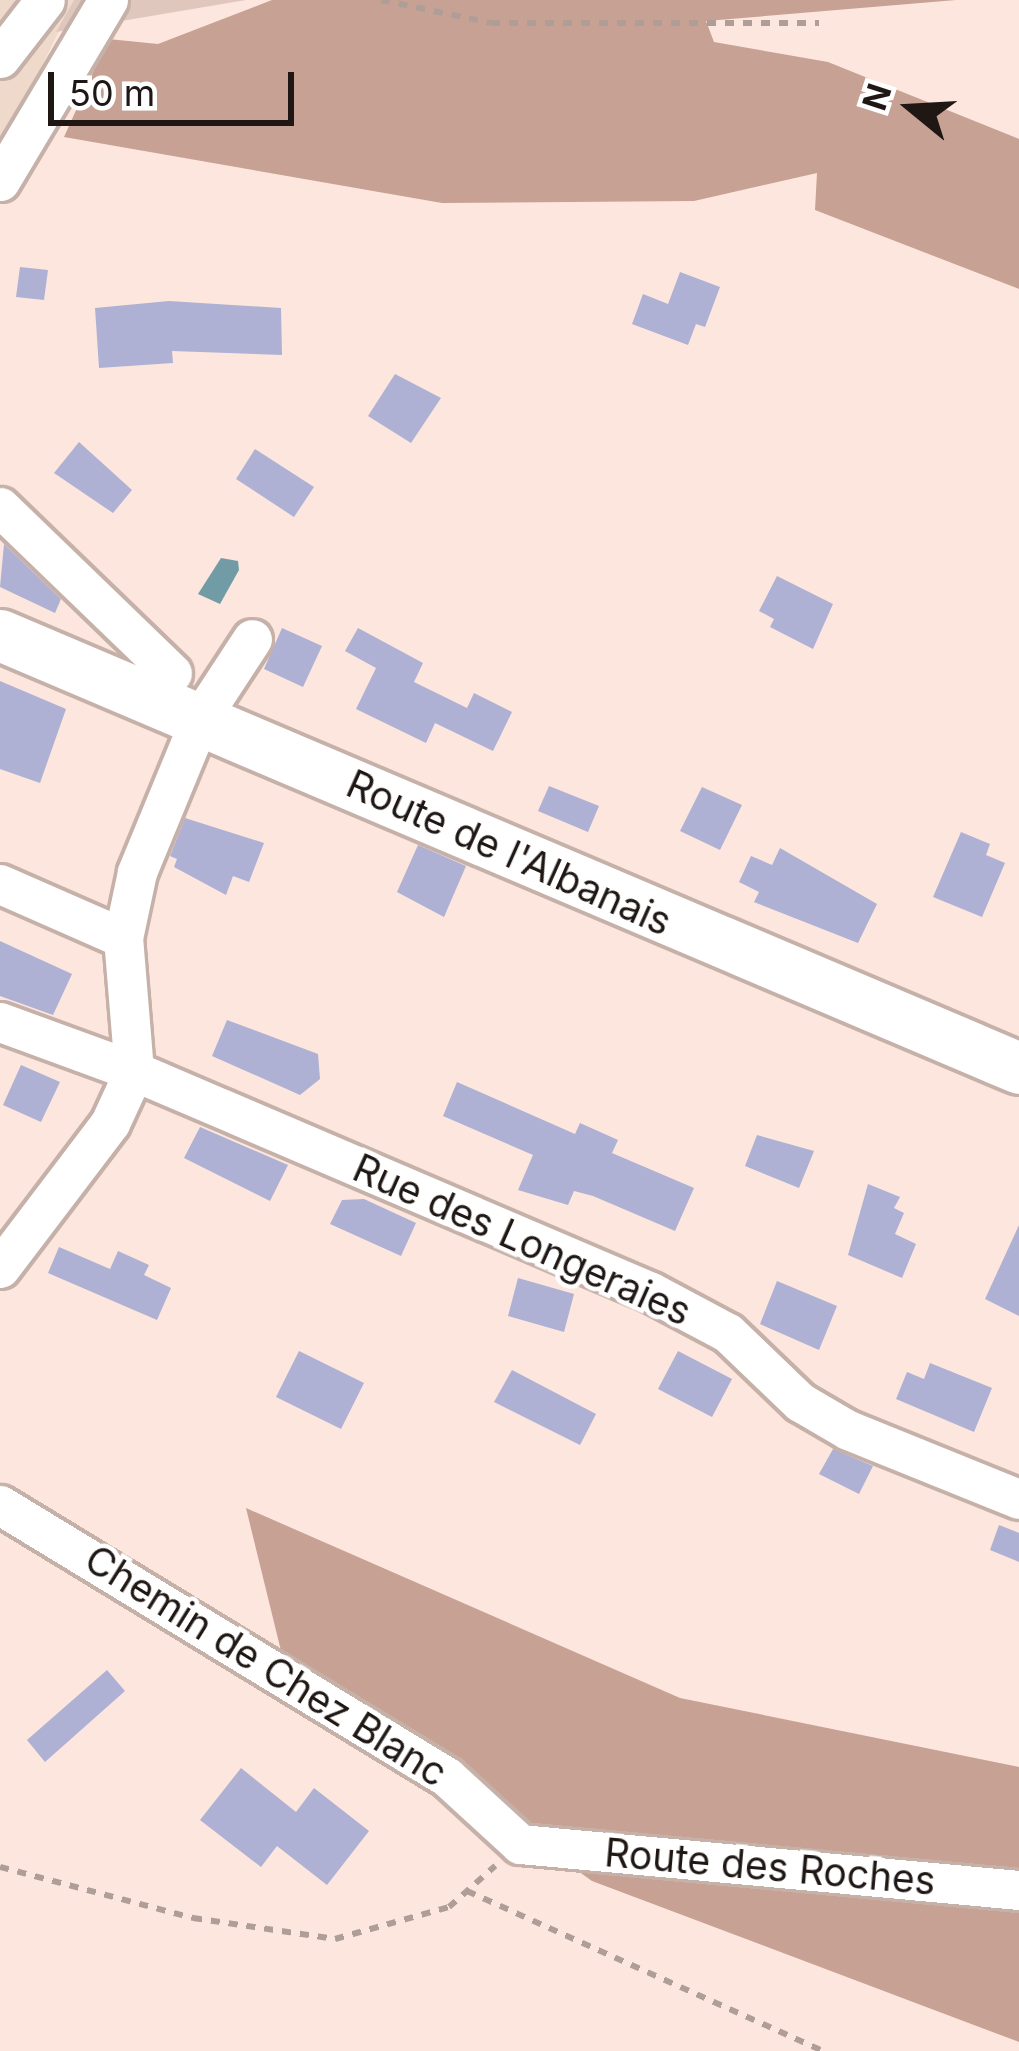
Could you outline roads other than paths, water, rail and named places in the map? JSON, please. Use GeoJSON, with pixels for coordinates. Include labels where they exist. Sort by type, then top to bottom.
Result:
{"type":"FeatureCollection","features":[{"type":"Feature","properties":{"kind":"main road","name":"Route de l'Albanais"},"geometry":{"type":"LineString","coordinates":[[0,635],[1019,1068]]}},
{"type":"Feature","properties":{"kind":"street"},"geometry":{"type":"LineString","coordinates":[[0,58],[45,0]]}},
{"type":"Feature","properties":{"kind":"street"},"geometry":{"type":"LineString","coordinates":[[0,181],[108,0]]}},
{"type":"Feature","properties":{"kind":"street"},"geometry":{"type":"LineString","coordinates":[[0,507],[172,673]]}},
{"type":"Feature","properties":{"kind":"street"},"geometry":{"type":"LineString","coordinates":[[0,1268],[110,1123],[134,1071],[123,938],[155,819],[200,717],[252,639]]}},
{"type":"Feature","properties":{"kind":"street"},"geometry":{"type":"LineString","coordinates":[[0,884],[123,938]]}},
{"type":"Feature","properties":{"kind":"street","name":"Rue des Longeraies"},"geometry":{"type":"LineString","coordinates":[[0,1022],[134,1071],[651,1292],[728,1334],[800,1402],[848,1430],[1019,1499]]}},
{"type":"Feature","properties":{"kind":"street","name":"Chemin de Chez Blanc"},"geometry":{"type":"LineString","coordinates":[[0,1505],[447,1777],[520,1844]]}},
{"type":"Feature","properties":{"kind":"street","name":"Route des Roches"},"geometry":{"type":"LineString","coordinates":[[520,1844],[1019,1890]]}},
{"type":"Feature","properties":{"kind":"water"},"geometry":{"type":"Polygon","coordinates":[[[221,558],[238,561],[239,570],[220,604],[198,594],[221,558]]]}}]}
